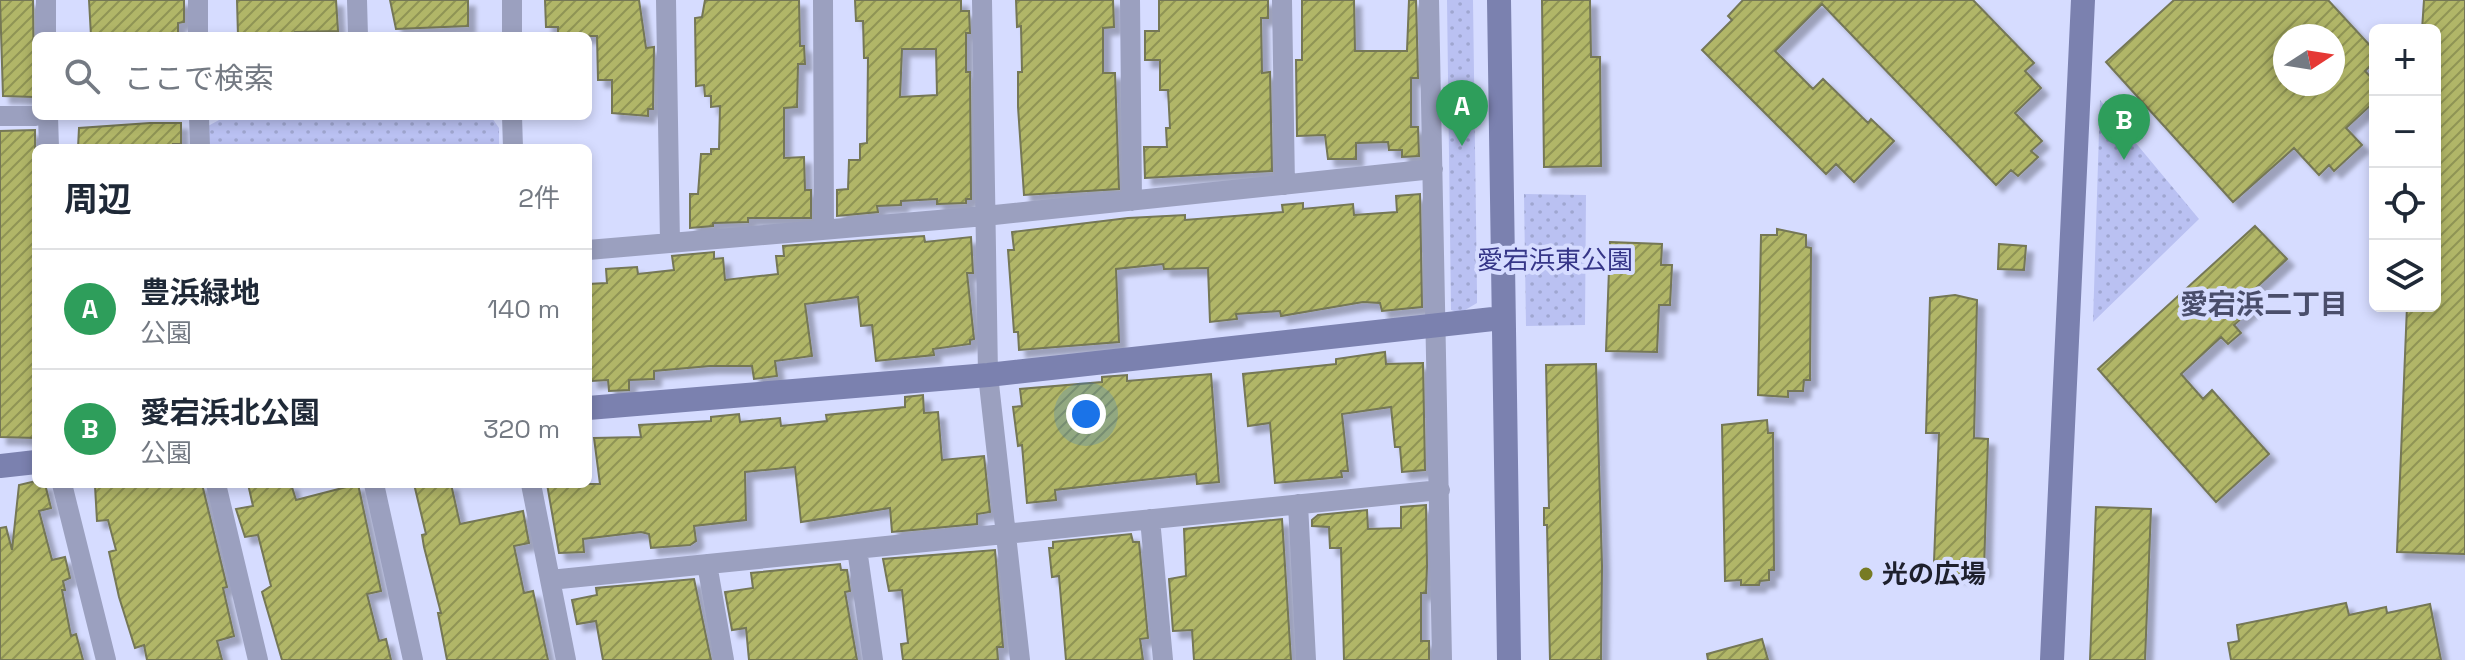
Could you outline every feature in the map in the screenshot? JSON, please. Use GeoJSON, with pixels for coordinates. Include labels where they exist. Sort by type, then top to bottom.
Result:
{"type":"FeatureCollection","features":[{"type":"Feature","properties":{"kind":"street"},"geometry":{"type":"LineString","coordinates":[[46,0],[46,32]]}},
{"type":"Feature","properties":{"kind":"street"},"geometry":{"type":"LineString","coordinates":[[198,0],[198,32]]}},
{"type":"Feature","properties":{"kind":"street"},"geometry":{"type":"LineString","coordinates":[[357,0],[358,32]]}},
{"type":"Feature","properties":{"kind":"street"},"geometry":{"type":"LineString","coordinates":[[512,0],[512,32]]}},
{"type":"Feature","properties":{"kind":"street"},"geometry":{"type":"LineString","coordinates":[[666,0],[670,243]]}},
{"type":"Feature","properties":{"kind":"street"},"geometry":{"type":"LineString","coordinates":[[823,0],[824,229]]}},
{"type":"Feature","properties":{"kind":"street"},"geometry":{"type":"LineString","coordinates":[[982,0],[988,375],[1020,660]]}},
{"type":"Feature","properties":{"kind":"street"},"geometry":{"type":"LineString","coordinates":[[1130,0],[1132,201]]}},
{"type":"Feature","properties":{"kind":"street"},"geometry":{"type":"LineString","coordinates":[[1282,0],[1285,185]]}},
{"type":"Feature","properties":{"kind":"street"},"geometry":{"type":"LineString","coordinates":[[1429,0],[1438,327],[1442,660]]}},
{"type":"Feature","properties":{"kind":"street"},"geometry":{"type":"LineString","coordinates":[[1499,0],[1509,660]]}},
{"type":"Feature","properties":{"kind":"street"},"geometry":{"type":"LineString","coordinates":[[2052,660],[2083,0]]}},
{"type":"Feature","properties":{"kind":"street"},"geometry":{"type":"LineString","coordinates":[[0,116],[32,116]]}},
{"type":"Feature","properties":{"kind":"street"},"geometry":{"type":"LineString","coordinates":[[48,120],[49,144]]}},
{"type":"Feature","properties":{"kind":"street"},"geometry":{"type":"LineString","coordinates":[[199,120],[200,144]]}},
{"type":"Feature","properties":{"kind":"street"},"geometry":{"type":"LineString","coordinates":[[512,120],[513,144]]}},
{"type":"Feature","properties":{"kind":"street"},"geometry":{"type":"LineString","coordinates":[[592,250],[985,216],[1433,169]]}},
{"type":"Feature","properties":{"kind":"street"},"geometry":{"type":"LineString","coordinates":[[592,408],[988,375],[1502,318]]}},
{"type":"Feature","properties":{"kind":"street"},"geometry":{"type":"LineString","coordinates":[[0,466],[32,462]]}},
{"type":"Feature","properties":{"kind":"street"},"geometry":{"type":"LineString","coordinates":[[63,488],[106,660]]}},
{"type":"Feature","properties":{"kind":"street"},"geometry":{"type":"LineString","coordinates":[[217,488],[258,660]]}},
{"type":"Feature","properties":{"kind":"street"},"geometry":{"type":"LineString","coordinates":[[375,488],[413,660]]}},
{"type":"Feature","properties":{"kind":"street"},"geometry":{"type":"LineString","coordinates":[[532,488],[566,660]]}},
{"type":"Feature","properties":{"kind":"street"},"geometry":{"type":"LineString","coordinates":[[550,580],[1440,490]]}},
{"type":"Feature","properties":{"kind":"street"},"geometry":{"type":"LineString","coordinates":[[1298,504],[1306,660]]}},
{"type":"Feature","properties":{"kind":"street"},"geometry":{"type":"LineString","coordinates":[[1150,519],[1163,660]]}},
{"type":"Feature","properties":{"kind":"street"},"geometry":{"type":"LineString","coordinates":[[857,549],[873,660]]}},
{"type":"Feature","properties":{"kind":"street"},"geometry":{"type":"LineString","coordinates":[[707,564],[724,660]]}},
{"type":"Feature","properties":{"kind":"green space"},"geometry":{"type":"Polygon","coordinates":[[[1447,0],[1473,0],[1477,303],[1460,313],[1451,310],[1447,0]]]}},
{"type":"Feature","properties":{"kind":"green space"},"geometry":{"type":"Polygon","coordinates":[[[2100,100],[2199,219],[2093,322],[2100,100]]]}},
{"type":"Feature","properties":{"kind":"green space"},"geometry":{"type":"Polygon","coordinates":[[[219,120],[493,120],[499,128],[499,144],[209,144],[208,126],[219,120]]]}},
{"type":"Feature","properties":{"kind":"green space","name":"愛宕浜東公園"},"geometry":{"type":"Polygon","coordinates":[[[1524,194],[1586,195],[1585,325],[1526,326],[1524,194]]]}},
{"type":"Feature","properties":{"kind":"building"},"geometry":{"type":"Polygon","coordinates":[[[0,0],[33,0],[32,97],[3,96],[0,0]]]}},
{"type":"Feature","properties":{"kind":"building"},"geometry":{"type":"Polygon","coordinates":[[[89,0],[184,0],[184,22],[178,23],[178,32],[91,32],[89,0]]]}},
{"type":"Feature","properties":{"kind":"building"},"geometry":{"type":"Polygon","coordinates":[[[237,0],[336,0],[338,31],[238,32],[237,0]]]}},
{"type":"Feature","properties":{"kind":"building"},"geometry":{"type":"Polygon","coordinates":[[[390,0],[468,0],[468,26],[396,29],[390,0]]]}},
{"type":"Feature","properties":{"kind":"building"},"geometry":{"type":"Polygon","coordinates":[[[545,0],[639,0],[646,48],[654,47],[653,109],[648,109],[648,116],[612,113],[612,80],[598,80],[597,36],[592,36],[592,32],[558,32],[558,27],[546,27],[545,0]]]}},
{"type":"Feature","properties":{"kind":"building"},"geometry":{"type":"Polygon","coordinates":[[[705,0],[799,0],[800,46],[804,46],[805,64],[798,64],[797,107],[784,108],[784,158],[804,157],[805,190],[811,190],[811,218],[748,218],[748,222],[713,223],[713,226],[690,228],[690,194],[698,194],[701,154],[711,154],[711,149],[719,149],[720,106],[711,107],[711,96],[705,96],[704,85],[696,86],[695,18],[702,17],[705,0]]]}},
{"type":"Feature","properties":{"kind":"building"},"geometry":{"type":"Polygon","coordinates":[[[855,0],[961,0],[961,11],[969,11],[966,72],[970,72],[971,199],[966,199],[966,203],[937,204],[937,199],[901,201],[901,205],[877,206],[878,212],[837,216],[837,190],[848,189],[849,160],[860,160],[860,144],[867,143],[868,58],[864,58],[863,21],[856,21],[855,0]],[[902,49],[900,97],[937,95],[936,49],[902,49]]]}},
{"type":"Feature","properties":{"kind":"building"},"geometry":{"type":"Polygon","coordinates":[[[1016,0],[1113,0],[1114,27],[1103,28],[1103,73],[1115,73],[1119,189],[1024,195],[1018,107],[1018,72],[1022,72],[1021,26],[1017,27],[1016,0]]]}},
{"type":"Feature","properties":{"kind":"building"},"geometry":{"type":"Polygon","coordinates":[[[1159,0],[1268,0],[1268,18],[1261,18],[1262,73],[1270,72],[1272,171],[1145,178],[1144,147],[1167,147],[1166,128],[1170,128],[1168,90],[1160,90],[1160,60],[1145,60],[1145,31],[1159,31],[1159,0]]]}},
{"type":"Feature","properties":{"kind":"building"},"geometry":{"type":"Polygon","coordinates":[[[1302,0],[1354,0],[1355,51],[1407,51],[1409,0],[1416,0],[1418,78],[1411,78],[1411,127],[1418,127],[1419,156],[1402,157],[1402,150],[1389,150],[1388,142],[1356,143],[1356,159],[1328,159],[1325,135],[1297,136],[1296,60],[1302,60],[1302,0]]]}},
{"type":"Feature","properties":{"kind":"building"},"geometry":{"type":"Polygon","coordinates":[[[1542,0],[1590,0],[1591,57],[1600,57],[1601,166],[1544,167],[1542,0]]]}},
{"type":"Feature","properties":{"kind":"building"},"geometry":{"type":"Polygon","coordinates":[[[1743,0],[1973,0],[2034,63],[2025,71],[2041,88],[2015,113],[2042,141],[2031,151],[2038,157],[2018,176],[2011,170],[1996,185],[1822,4],[1775,51],[1813,89],[1823,79],[1868,123],[1871,119],[1894,141],[1854,182],[1836,164],[1826,174],[1702,50],[1732,20],[1728,16],[1743,0]]]}},
{"type":"Feature","properties":{"kind":"building"},"geometry":{"type":"Polygon","coordinates":[[[2174,0],[2328,0],[2369,44],[2369,67],[2365,71],[2369,75],[2369,107],[2346,128],[2362,145],[2334,171],[2329,165],[2319,175],[2294,148],[2233,202],[2106,62],[2174,0]]]}},
{"type":"Feature","properties":{"kind":"building"},"geometry":{"type":"Polygon","coordinates":[[[2424,0],[2465,0],[2465,554],[2397,552],[2407,312],[2441,312],[2441,24],[2422,24],[2424,0]]]}},
{"type":"Feature","properties":{"kind":"building"},"geometry":{"type":"Polygon","coordinates":[[[181,123],[181,144],[78,144],[79,128],[181,123]]]}},
{"type":"Feature","properties":{"kind":"building"},"geometry":{"type":"Polygon","coordinates":[[[35,130],[35,144],[32,144],[32,438],[0,437],[0,131],[35,130]]]}},
{"type":"Feature","properties":{"kind":"building"},"geometry":{"type":"Polygon","coordinates":[[[1420,194],[1422,307],[1382,311],[1380,303],[1363,302],[1281,316],[1280,311],[1236,314],[1237,319],[1210,322],[1208,268],[1164,269],[1163,264],[1116,269],[1119,342],[1019,350],[1018,332],[1014,332],[1008,250],[1014,250],[1012,232],[1128,218],[1185,215],[1185,220],[1283,212],[1282,205],[1303,203],[1303,209],[1353,204],[1354,215],[1397,212],[1396,196],[1420,194]]]}},
{"type":"Feature","properties":{"kind":"building"},"geometry":{"type":"Polygon","coordinates":[[[2255,226],[2287,259],[2242,301],[2251,310],[2234,325],[2241,333],[2228,344],[2221,337],[2181,374],[2203,399],[2212,390],[2269,454],[2216,502],[2098,369],[2255,226]]]}},
{"type":"Feature","properties":{"kind":"building"},"geometry":{"type":"Polygon","coordinates":[[[1777,229],[1806,235],[1806,247],[1811,248],[1810,380],[1804,380],[1803,391],[1788,391],[1788,397],[1758,395],[1761,235],[1777,235],[1777,229]]]}},
{"type":"Feature","properties":{"kind":"building"},"geometry":{"type":"Polygon","coordinates":[[[924,236],[925,242],[971,237],[973,273],[967,273],[974,339],[970,340],[970,344],[933,349],[934,355],[876,361],[872,325],[861,326],[858,297],[805,304],[812,356],[775,361],[777,376],[754,379],[752,366],[710,366],[654,371],[654,379],[629,380],[629,390],[609,391],[608,380],[592,381],[592,284],[607,283],[606,269],[637,267],[638,274],[674,270],[672,256],[714,252],[714,259],[723,258],[725,280],[778,274],[776,256],[784,256],[783,246],[924,236]]]}},
{"type":"Feature","properties":{"kind":"building"},"geometry":{"type":"Polygon","coordinates":[[[1610,242],[1662,244],[1661,265],[1672,265],[1670,305],[1659,305],[1657,352],[1606,351],[1610,242]]]}},
{"type":"Feature","properties":{"kind":"building"},"geometry":{"type":"Polygon","coordinates":[[[1999,244],[2026,246],[2024,270],[1998,269],[1999,244]]]}},
{"type":"Feature","properties":{"kind":"building"},"geometry":{"type":"Polygon","coordinates":[[[1955,295],[1977,300],[1974,438],[1988,439],[1984,570],[1964,570],[1963,576],[1943,573],[1934,562],[1939,433],[1926,433],[1930,298],[1955,295]]]}},
{"type":"Feature","properties":{"kind":"building"},"geometry":{"type":"Polygon","coordinates":[[[1385,352],[1386,364],[1423,363],[1425,470],[1402,472],[1400,447],[1395,447],[1391,407],[1342,414],[1348,471],[1341,471],[1342,477],[1275,483],[1270,423],[1248,426],[1243,374],[1336,364],[1336,359],[1385,352]]]}},
{"type":"Feature","properties":{"kind":"building"},"geometry":{"type":"Polygon","coordinates":[[[1596,364],[1602,566],[1601,660],[1550,660],[1547,525],[1544,525],[1544,508],[1549,508],[1546,365],[1596,364]]]}},
{"type":"Feature","properties":{"kind":"building"},"geometry":{"type":"Polygon","coordinates":[[[1211,374],[1219,482],[1197,484],[1196,474],[1055,490],[1056,500],[1027,503],[1022,445],[1018,446],[1013,407],[1022,406],[1020,389],[1102,382],[1102,377],[1127,375],[1127,381],[1211,374]]]}},
{"type":"Feature","properties":{"kind":"building"},"geometry":{"type":"Polygon","coordinates":[[[923,395],[924,413],[938,412],[942,460],[984,456],[990,512],[977,514],[977,524],[892,532],[890,508],[801,522],[795,467],[745,472],[746,520],[694,526],[696,541],[690,545],[651,548],[649,534],[641,532],[583,539],[584,552],[559,553],[548,488],[592,488],[592,484],[600,484],[594,438],[641,437],[639,425],[711,421],[711,417],[739,414],[740,422],[780,418],[781,426],[827,421],[826,415],[905,407],[905,397],[923,395]]]}},
{"type":"Feature","properties":{"kind":"building"},"geometry":{"type":"Polygon","coordinates":[[[1767,420],[1768,433],[1773,433],[1774,570],[1769,570],[1769,580],[1760,581],[1759,585],[1741,585],[1741,580],[1725,581],[1722,425],[1767,420]]]}},
{"type":"Feature","properties":{"kind":"building"},"geometry":{"type":"Polygon","coordinates":[[[32,482],[32,488],[46,488],[51,508],[39,511],[52,560],[65,557],[70,578],[63,581],[65,590],[62,590],[71,636],[76,634],[83,660],[0,660],[0,528],[6,527],[12,550],[19,485],[32,482]]]}},
{"type":"Feature","properties":{"kind":"building"},"geometry":{"type":"Polygon","coordinates":[[[95,488],[203,488],[227,587],[223,588],[234,636],[217,641],[222,660],[147,660],[144,645],[135,648],[109,552],[116,550],[108,520],[97,521],[95,488]]]}},
{"type":"Feature","properties":{"kind":"building"},"geometry":{"type":"Polygon","coordinates":[[[249,488],[292,488],[296,500],[342,488],[359,488],[381,591],[367,594],[379,641],[386,639],[391,660],[282,660],[262,592],[271,586],[258,535],[245,537],[236,509],[253,506],[249,488]]]}},
{"type":"Feature","properties":{"kind":"building"},"geometry":{"type":"Polygon","coordinates":[[[415,488],[452,488],[460,524],[523,511],[529,543],[514,546],[524,593],[533,591],[548,660],[447,660],[438,613],[441,613],[422,535],[426,534],[415,488]]]}},
{"type":"Feature","properties":{"kind":"building"},"geometry":{"type":"Polygon","coordinates":[[[1426,505],[1427,566],[1426,593],[1421,593],[1421,641],[1429,641],[1429,660],[1344,660],[1341,548],[1330,548],[1329,527],[1312,526],[1312,520],[1318,515],[1367,510],[1368,529],[1401,528],[1401,507],[1426,505]]]}},
{"type":"Feature","properties":{"kind":"building"},"geometry":{"type":"Polygon","coordinates":[[[2096,507],[2151,509],[2145,660],[2090,660],[2096,507]]]}},
{"type":"Feature","properties":{"kind":"building"},"geometry":{"type":"Polygon","coordinates":[[[1282,519],[1291,660],[1194,660],[1192,630],[1173,631],[1169,579],[1186,576],[1184,529],[1282,519]]]}},
{"type":"Feature","properties":{"kind":"building"},"geometry":{"type":"Polygon","coordinates":[[[1131,534],[1133,542],[1139,542],[1148,638],[1140,639],[1143,660],[1066,660],[1059,576],[1052,577],[1049,548],[1053,548],[1053,542],[1131,534]]]}},
{"type":"Feature","properties":{"kind":"building"},"geometry":{"type":"Polygon","coordinates":[[[995,550],[1003,647],[997,647],[998,660],[903,660],[901,644],[908,643],[902,590],[889,591],[883,559],[995,550]]]}},
{"type":"Feature","properties":{"kind":"building"},"geometry":{"type":"Polygon","coordinates":[[[840,564],[841,570],[847,570],[850,591],[845,592],[857,660],[749,660],[746,628],[732,630],[725,592],[753,588],[751,573],[840,564]]]}},
{"type":"Feature","properties":{"kind":"building"},"geometry":{"type":"Polygon","coordinates":[[[694,579],[711,660],[603,660],[596,621],[577,624],[572,600],[597,595],[596,588],[694,579]]]}},
{"type":"Feature","properties":{"kind":"building"},"geometry":{"type":"Polygon","coordinates":[[[2346,603],[2349,615],[2386,607],[2387,613],[2430,604],[2441,660],[2231,660],[2228,643],[2239,641],[2237,625],[2346,603]]]}},
{"type":"Feature","properties":{"kind":"building"},"geometry":{"type":"Polygon","coordinates":[[[1762,639],[1768,660],[1708,660],[1707,654],[1762,639]]]}},
{"type":"Feature","properties":{"kind":"place","name":"豊浜緑地"},"geometry":{"type":"Point","coordinates":[1462,146]}},
{"type":"Feature","properties":{"kind":"place","name":"愛宕浜北公園"},"geometry":{"type":"Point","coordinates":[2124,160]}},
{"type":"Feature","properties":{"kind":"place","name":"光の広場"},"geometry":{"type":"Point","coordinates":[1866,574]}},
{"type":"Feature","properties":{"kind":"district","name":"愛宕浜二丁目"},"geometry":{"type":"Point","coordinates":[2264,304]}}]}
